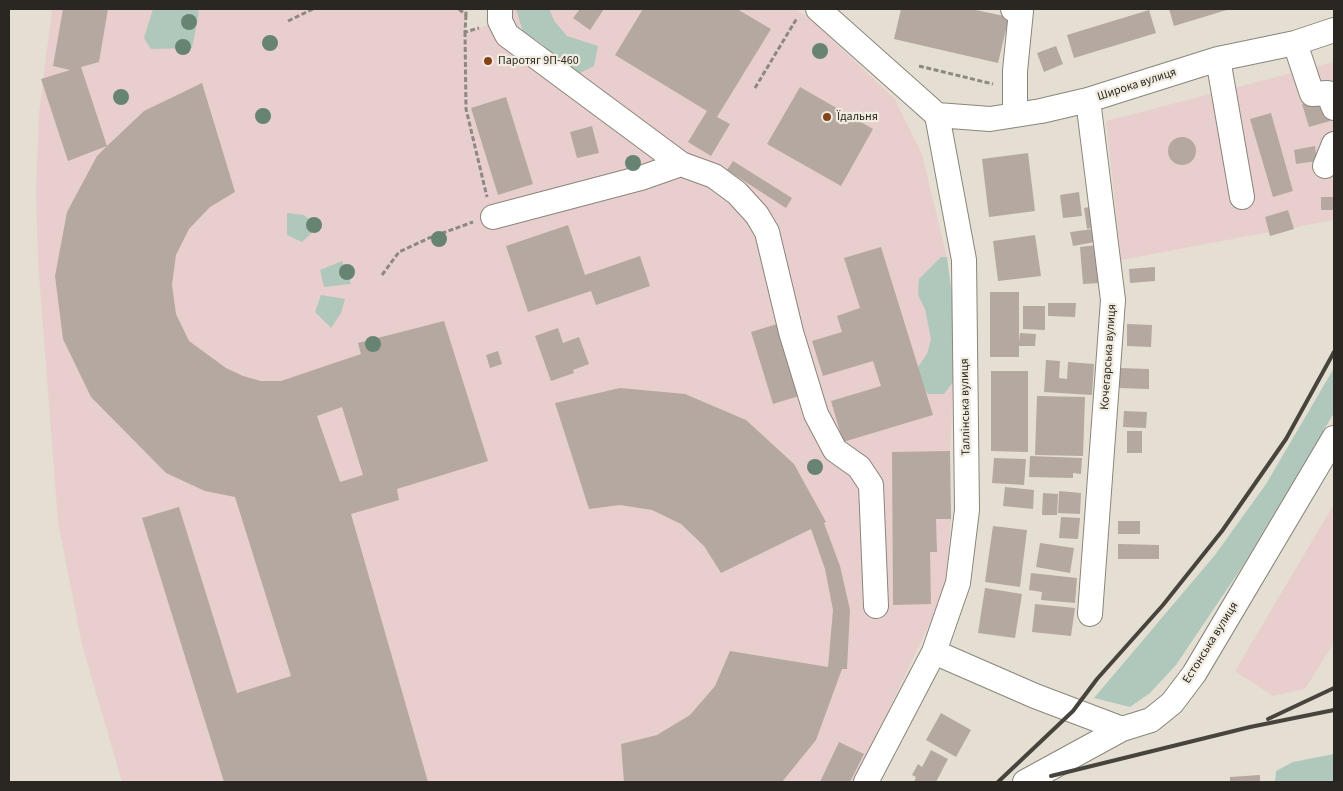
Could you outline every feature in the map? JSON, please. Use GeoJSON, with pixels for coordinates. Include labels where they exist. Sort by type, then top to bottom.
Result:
{"type":"FeatureCollection","features":[{"type":"Feature","properties":{"kind":"street"},"geometry":{"type":"LineString","coordinates":[[500,9],[500,21],[506,35],[681,164],[714,176],[737,194],[757,215],[767,232],[791,332],[816,414],[835,450],[859,467],[871,485],[876,606]]}},
{"type":"Feature","properties":{"kind":"street"},"geometry":{"type":"LineString","coordinates":[[1015,115],[1021,9]]}},
{"type":"Feature","properties":{"kind":"street"},"geometry":{"type":"LineString","coordinates":[[808,13],[936,115]]}},
{"type":"Feature","properties":{"kind":"street","name":"Широка вулиця"},"geometry":{"type":"LineString","coordinates":[[936,115],[990,120],[1088,100],[1218,59],[1295,42],[1334,30]]}},
{"type":"Feature","properties":{"kind":"street"},"geometry":{"type":"LineString","coordinates":[[1295,42],[1312,94],[1328,93],[1334,108]]}},
{"type":"Feature","properties":{"kind":"street"},"geometry":{"type":"LineString","coordinates":[[1218,59],[1242,197]]}},
{"type":"Feature","properties":{"kind":"street","name":"Кочегарська вулиця"},"geometry":{"type":"LineString","coordinates":[[1088,100],[1113,300],[1090,614]]}},
{"type":"Feature","properties":{"kind":"street","name":"Таллінська вулиця"},"geometry":{"type":"LineString","coordinates":[[934,652],[958,584],[967,510],[964,260],[936,115]]}},
{"type":"Feature","properties":{"kind":"street"},"geometry":{"type":"LineString","coordinates":[[1325,166],[1334,144]]}},
{"type":"Feature","properties":{"kind":"street"},"geometry":{"type":"LineString","coordinates":[[492,217],[641,178],[681,164]]}},
{"type":"Feature","properties":{"kind":"street","name":"Естонська вулиця"},"geometry":{"type":"LineString","coordinates":[[1025,782],[1122,729],[1151,720],[1172,703],[1194,674],[1334,438]]}},
{"type":"Feature","properties":{"kind":"street"},"geometry":{"type":"LineString","coordinates":[[866,782],[934,652],[1035,696],[1122,729]]}},
{"type":"Feature","properties":{"kind":"path"},"geometry":{"type":"LineString","coordinates":[[288,21],[313,9]]}},
{"type":"Feature","properties":{"kind":"path"},"geometry":{"type":"LineString","coordinates":[[459,9],[466,15],[466,9]]}},
{"type":"Feature","properties":{"kind":"path"},"geometry":{"type":"LineString","coordinates":[[755,88],[808,13]]}},
{"type":"Feature","properties":{"kind":"path"},"geometry":{"type":"LineString","coordinates":[[382,275],[399,252],[429,238],[492,217],[482,182],[466,109],[465,32]]}},
{"type":"Feature","properties":{"kind":"path"},"geometry":{"type":"LineString","coordinates":[[915,65],[1015,89]]}},
{"type":"Feature","properties":{"kind":"shaded area"},"geometry":{"type":"Polygon","coordinates":[[[52,9],[467,9],[466,32],[500,21],[509,9],[795,9],[808,17],[895,99],[922,154],[947,257],[955,341],[950,451],[951,519],[946,590],[854,782],[122,782],[82,645],[58,522],[38,262],[36,190],[39,113],[52,9]]]}},
{"type":"Feature","properties":{"kind":"shaded area"},"geometry":{"type":"Polygon","coordinates":[[[1334,62],[1334,220],[1121,260],[1106,121],[1334,62]]]}},
{"type":"Feature","properties":{"kind":"shaded area"},"geometry":{"type":"Polygon","coordinates":[[[1334,504],[1334,643],[1305,689],[1273,696],[1235,671],[1334,504]]]}},
{"type":"Feature","properties":{"kind":"green space"},"geometry":{"type":"Polygon","coordinates":[[[153,9],[197,9],[199,12],[192,48],[151,49],[144,38],[153,9]]]}},
{"type":"Feature","properties":{"kind":"green space"},"geometry":{"type":"Polygon","coordinates":[[[516,9],[549,9],[555,22],[567,36],[598,46],[594,66],[576,75],[541,43],[523,32],[516,9]]]}},
{"type":"Feature","properties":{"kind":"green space"},"geometry":{"type":"Polygon","coordinates":[[[287,213],[304,215],[318,227],[302,242],[287,235],[287,213]]]}},
{"type":"Feature","properties":{"kind":"green space"},"geometry":{"type":"Polygon","coordinates":[[[941,257],[947,257],[955,318],[952,350],[953,382],[944,394],[928,394],[919,382],[918,367],[927,354],[931,339],[925,309],[918,295],[919,279],[941,257]]]}},
{"type":"Feature","properties":{"kind":"green space"},"geometry":{"type":"Polygon","coordinates":[[[342,261],[351,284],[324,287],[320,270],[342,261]]]}},
{"type":"Feature","properties":{"kind":"green space"},"geometry":{"type":"Polygon","coordinates":[[[321,295],[345,299],[341,313],[331,328],[315,312],[321,295]]]}},
{"type":"Feature","properties":{"kind":"green space"},"geometry":{"type":"Polygon","coordinates":[[[1334,368],[1334,413],[1242,567],[1176,665],[1150,693],[1130,707],[1094,698],[1215,555],[1266,484],[1334,368]]]}},
{"type":"Feature","properties":{"kind":"green space"},"geometry":{"type":"Polygon","coordinates":[[[1334,754],[1334,782],[1275,782],[1276,771],[1293,762],[1334,754]]]}},
{"type":"Feature","properties":{"kind":"building"},"geometry":{"type":"Polygon","coordinates":[[[63,9],[108,9],[99,62],[81,67],[107,146],[68,161],[41,79],[70,70],[53,66],[63,9]]]}},
{"type":"Feature","properties":{"kind":"building"},"geometry":{"type":"Polygon","coordinates":[[[580,9],[604,9],[590,30],[573,18],[580,9]]]}},
{"type":"Feature","properties":{"kind":"building"},"geometry":{"type":"Polygon","coordinates":[[[643,9],[737,9],[771,29],[717,117],[730,124],[711,156],[688,142],[707,111],[615,55],[643,9]]]}},
{"type":"Feature","properties":{"kind":"building"},"geometry":{"type":"Polygon","coordinates":[[[901,9],[971,9],[1009,17],[998,63],[894,39],[901,9]]]}},
{"type":"Feature","properties":{"kind":"building"},"geometry":{"type":"Polygon","coordinates":[[[1169,9],[1230,9],[1174,26],[1169,9]]]}},
{"type":"Feature","properties":{"kind":"building"},"geometry":{"type":"Polygon","coordinates":[[[1149,10],[1156,33],[1074,58],[1067,35],[1149,10]]]}},
{"type":"Feature","properties":{"kind":"building"},"geometry":{"type":"Polygon","coordinates":[[[1056,46],[1063,64],[1044,72],[1037,53],[1056,46]]]}},
{"type":"Feature","properties":{"kind":"building"},"geometry":{"type":"Polygon","coordinates":[[[202,83],[235,192],[210,207],[189,229],[176,255],[172,285],[176,314],[189,341],[226,368],[243,376],[261,381],[281,381],[361,354],[358,343],[444,321],[488,461],[397,489],[399,500],[351,514],[428,782],[224,782],[142,518],[179,507],[237,693],[291,676],[235,497],[205,491],[166,473],[91,397],[63,339],[55,276],[67,212],[97,156],[144,111],[202,83]],[[342,407],[317,416],[340,482],[363,475],[342,407]]]}},
{"type":"Feature","properties":{"kind":"building"},"geometry":{"type":"Polygon","coordinates":[[[800,87],[873,129],[841,186],[767,144],[800,87]]]}},
{"type":"Feature","properties":{"kind":"building"},"geometry":{"type":"Polygon","coordinates":[[[506,97],[533,184],[498,195],[471,108],[506,97]]]}},
{"type":"Feature","properties":{"kind":"building"},"geometry":{"type":"Polygon","coordinates":[[[1324,98],[1330,121],[1309,127],[1302,104],[1324,98]]]}},
{"type":"Feature","properties":{"kind":"building"},"geometry":{"type":"Polygon","coordinates":[[[1271,113],[1293,191],[1273,197],[1250,119],[1271,113]]]}},
{"type":"Feature","properties":{"kind":"building"},"geometry":{"type":"Polygon","coordinates":[[[592,126],[599,153],[577,158],[570,132],[592,126]]]}},
{"type":"Feature","properties":{"kind":"building"},"geometry":{"type":"Polygon","coordinates":[[[1182,137],[1192,141],[1196,151],[1192,161],[1182,165],[1172,161],[1168,151],[1172,141],[1182,137]]]}},
{"type":"Feature","properties":{"kind":"building"},"geometry":{"type":"Polygon","coordinates":[[[1315,146],[1317,161],[1296,164],[1294,150],[1315,146]]]}},
{"type":"Feature","properties":{"kind":"building"},"geometry":{"type":"Polygon","coordinates":[[[1028,153],[1035,211],[989,217],[982,159],[1028,153]]]}},
{"type":"Feature","properties":{"kind":"building"},"geometry":{"type":"Polygon","coordinates":[[[733,161],[792,198],[786,208],[727,170],[733,161]]]}},
{"type":"Feature","properties":{"kind":"building"},"geometry":{"type":"Polygon","coordinates":[[[1079,192],[1082,216],[1063,218],[1060,195],[1079,192]]]}},
{"type":"Feature","properties":{"kind":"building"},"geometry":{"type":"Polygon","coordinates":[[[1321,197],[1334,197],[1334,210],[1321,210],[1321,197]]]}},
{"type":"Feature","properties":{"kind":"building"},"geometry":{"type":"Polygon","coordinates":[[[1094,206],[1097,227],[1087,229],[1084,208],[1094,206]]]}},
{"type":"Feature","properties":{"kind":"building"},"geometry":{"type":"Polygon","coordinates":[[[1288,210],[1294,229],[1270,236],[1265,217],[1288,210]]]}},
{"type":"Feature","properties":{"kind":"building"},"geometry":{"type":"Polygon","coordinates":[[[568,225],[585,275],[640,256],[650,286],[596,305],[591,291],[528,312],[506,246],[568,225]]]}},
{"type":"Feature","properties":{"kind":"building"},"geometry":{"type":"Polygon","coordinates":[[[1093,229],[1095,242],[1073,246],[1070,232],[1093,229]]]}},
{"type":"Feature","properties":{"kind":"building"},"geometry":{"type":"Polygon","coordinates":[[[1035,235],[1041,276],[998,281],[993,241],[1035,235]]]}},
{"type":"Feature","properties":{"kind":"building"},"geometry":{"type":"Polygon","coordinates":[[[1097,245],[1100,283],[1083,284],[1080,247],[1097,245]]]}},
{"type":"Feature","properties":{"kind":"building"},"geometry":{"type":"Polygon","coordinates":[[[881,247],[933,415],[843,442],[831,401],[881,386],[873,361],[823,376],[812,341],[842,332],[837,316],[860,308],[844,258],[881,247]]]}},
{"type":"Feature","properties":{"kind":"building"},"geometry":{"type":"Polygon","coordinates":[[[1155,267],[1155,281],[1130,283],[1129,269],[1155,267]]]}},
{"type":"Feature","properties":{"kind":"building"},"geometry":{"type":"Polygon","coordinates":[[[990,292],[1019,292],[1019,342],[1020,333],[1036,334],[1035,346],[1019,346],[1019,357],[990,357],[990,292]]]}},
{"type":"Feature","properties":{"kind":"building"},"geometry":{"type":"Polygon","coordinates":[[[1048,303],[1076,303],[1075,317],[1048,316],[1048,303]]]}},
{"type":"Feature","properties":{"kind":"building"},"geometry":{"type":"Polygon","coordinates":[[[1023,306],[1045,306],[1045,330],[1023,329],[1023,306]]]}},
{"type":"Feature","properties":{"kind":"building"},"geometry":{"type":"Polygon","coordinates":[[[777,324],[799,396],[773,404],[751,332],[777,324]]]}},
{"type":"Feature","properties":{"kind":"building"},"geometry":{"type":"Polygon","coordinates":[[[1127,324],[1152,325],[1151,347],[1127,346],[1127,324]]]}},
{"type":"Feature","properties":{"kind":"building"},"geometry":{"type":"Polygon","coordinates":[[[558,328],[563,343],[579,337],[589,364],[573,370],[574,373],[551,381],[535,336],[558,328]]]}},
{"type":"Feature","properties":{"kind":"building"},"geometry":{"type":"Polygon","coordinates":[[[498,351],[502,364],[490,368],[486,355],[498,351]]]}},
{"type":"Feature","properties":{"kind":"building"},"geometry":{"type":"Polygon","coordinates":[[[1046,360],[1060,361],[1059,378],[1067,379],[1068,362],[1094,364],[1092,395],[1044,392],[1046,360]]]}},
{"type":"Feature","properties":{"kind":"building"},"geometry":{"type":"Polygon","coordinates":[[[1119,368],[1149,369],[1149,389],[1118,388],[1119,368]]]}},
{"type":"Feature","properties":{"kind":"building"},"geometry":{"type":"Polygon","coordinates":[[[991,371],[1028,371],[1028,452],[991,451],[991,371]]]}},
{"type":"Feature","properties":{"kind":"building"},"geometry":{"type":"Polygon","coordinates":[[[620,388],[685,394],[746,420],[794,464],[826,522],[824,523],[840,566],[850,610],[847,669],[842,669],[816,740],[782,782],[624,782],[621,744],[657,735],[690,715],[715,686],[730,651],[828,667],[833,610],[825,569],[811,529],[721,573],[704,546],[681,524],[652,510],[620,505],[589,509],[555,403],[620,388]]]}},
{"type":"Feature","properties":{"kind":"building"},"geometry":{"type":"Polygon","coordinates":[[[1037,396],[1085,397],[1083,456],[1035,455],[1037,396]]]}},
{"type":"Feature","properties":{"kind":"building"},"geometry":{"type":"Polygon","coordinates":[[[1124,411],[1147,412],[1146,428],[1123,427],[1124,411]]]}},
{"type":"Feature","properties":{"kind":"building"},"geometry":{"type":"Polygon","coordinates":[[[1127,431],[1142,431],[1142,453],[1127,453],[1127,431]]]}},
{"type":"Feature","properties":{"kind":"building"},"geometry":{"type":"Polygon","coordinates":[[[950,451],[951,519],[936,519],[937,552],[930,552],[931,604],[893,605],[892,452],[950,451]]]}},
{"type":"Feature","properties":{"kind":"building"},"geometry":{"type":"Polygon","coordinates":[[[1030,456],[1082,458],[1081,474],[1073,473],[1073,478],[1029,477],[1030,456]]]}},
{"type":"Feature","properties":{"kind":"building"},"geometry":{"type":"Polygon","coordinates":[[[994,458],[1026,459],[1024,485],[992,483],[994,458]]]}},
{"type":"Feature","properties":{"kind":"building"},"geometry":{"type":"Polygon","coordinates":[[[1005,487],[1034,490],[1033,509],[1003,506],[1005,487]]]}},
{"type":"Feature","properties":{"kind":"building"},"geometry":{"type":"Polygon","coordinates":[[[1059,491],[1081,493],[1080,514],[1058,513],[1059,491]]]}},
{"type":"Feature","properties":{"kind":"building"},"geometry":{"type":"Polygon","coordinates":[[[1043,493],[1058,494],[1057,515],[1042,515],[1043,493]]]}},
{"type":"Feature","properties":{"kind":"building"},"geometry":{"type":"Polygon","coordinates":[[[1061,517],[1080,518],[1078,539],[1059,538],[1061,517]]]}},
{"type":"Feature","properties":{"kind":"building"},"geometry":{"type":"Polygon","coordinates":[[[1118,521],[1140,521],[1140,534],[1118,534],[1118,521]]]}},
{"type":"Feature","properties":{"kind":"building"},"geometry":{"type":"Polygon","coordinates":[[[993,526],[1027,530],[1020,587],[985,582],[993,526]]]}},
{"type":"Feature","properties":{"kind":"building"},"geometry":{"type":"Polygon","coordinates":[[[1040,543],[1074,548],[1070,573],[1036,567],[1040,543]]]}},
{"type":"Feature","properties":{"kind":"building"},"geometry":{"type":"Polygon","coordinates":[[[1118,544],[1159,545],[1159,559],[1118,559],[1118,544]]]}},
{"type":"Feature","properties":{"kind":"building"},"geometry":{"type":"Polygon","coordinates":[[[1031,573],[1077,578],[1075,603],[1041,600],[1042,592],[1029,590],[1031,573]]]}},
{"type":"Feature","properties":{"kind":"building"},"geometry":{"type":"Polygon","coordinates":[[[985,588],[1022,594],[1015,638],[978,633],[985,588]]]}},
{"type":"Feature","properties":{"kind":"building"},"geometry":{"type":"Polygon","coordinates":[[[1035,604],[1075,608],[1071,636],[1032,632],[1035,604]]]}},
{"type":"Feature","properties":{"kind":"building"},"geometry":{"type":"Polygon","coordinates":[[[941,713],[971,730],[956,757],[926,740],[941,713]]]}},
{"type":"Feature","properties":{"kind":"building"},"geometry":{"type":"Polygon","coordinates":[[[839,742],[864,754],[850,782],[820,782],[839,742]]]}},
{"type":"Feature","properties":{"kind":"building"},"geometry":{"type":"Polygon","coordinates":[[[931,750],[948,759],[936,782],[914,782],[916,777],[912,775],[918,764],[922,767],[931,750]]]}},
{"type":"Feature","properties":{"kind":"building"},"geometry":{"type":"Polygon","coordinates":[[[1260,775],[1260,782],[1230,782],[1230,777],[1260,775]]]}},
{"type":"Feature","properties":{"kind":"railway"},"geometry":{"type":"LineString","coordinates":[[998,782],[1073,711],[1097,679],[1163,605],[1222,531],[1286,439],[1334,352]]}},
{"type":"Feature","properties":{"kind":"railway"},"geometry":{"type":"LineString","coordinates":[[1268,719],[1334,688]]}},
{"type":"Feature","properties":{"kind":"railway"},"geometry":{"type":"LineString","coordinates":[[1051,776],[1250,727],[1334,710]]}},
{"type":"Feature","properties":{"kind":"place","name":"Паротяг 9П-460"},"geometry":{"type":"Point","coordinates":[488,61]}},
{"type":"Feature","properties":{"kind":"place","name":"Їдальня"},"geometry":{"type":"Point","coordinates":[827,117]}}]}
